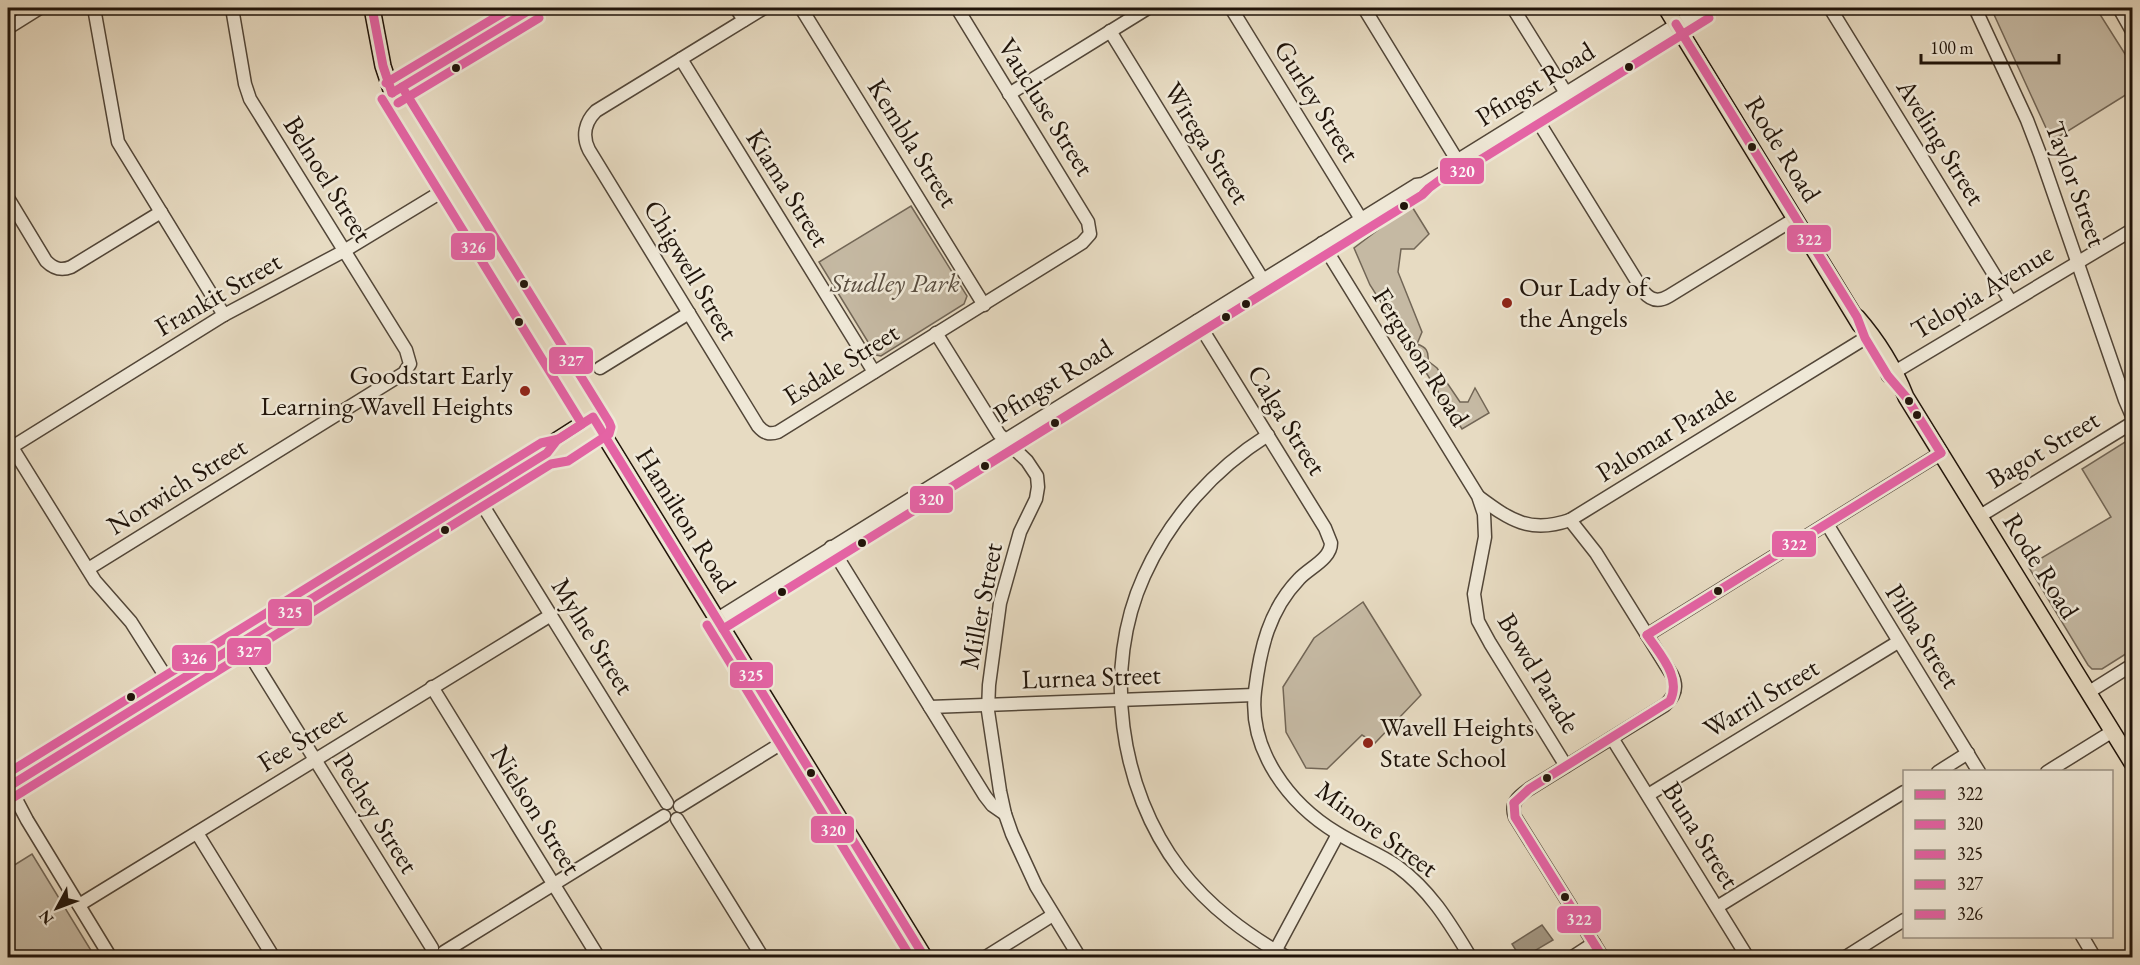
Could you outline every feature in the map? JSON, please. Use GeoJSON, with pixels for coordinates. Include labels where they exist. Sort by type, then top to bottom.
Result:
{"type":"FeatureCollection","features":[{"type":"Feature","properties":{"kind":"main road","name":"Hamilton Road"},"geometry":{"type":"LineString","coordinates":[[372,8],[383,66],[392,93],[925,957]]}},
{"type":"Feature","properties":{"kind":"main road","name":"Rode Road"},"geometry":{"type":"LineString","coordinates":[[1666,8],[2133,763]]}},
{"type":"Feature","properties":{"kind":"main road"},"geometry":{"type":"LineString","coordinates":[[8,786],[547,453],[563,450],[596,423]]}},
{"type":"Feature","properties":{"kind":"street"},"geometry":{"type":"LineString","coordinates":[[8,28],[40,8]]}},
{"type":"Feature","properties":{"kind":"street"},"geometry":{"type":"LineString","coordinates":[[94,8],[116,135],[122,149],[224,315]]}},
{"type":"Feature","properties":{"kind":"street","name":"Belnoel Street"},"geometry":{"type":"LineString","coordinates":[[232,8],[245,84],[250,99],[406,350],[410,364]]}},
{"type":"Feature","properties":{"kind":"street"},"geometry":{"type":"LineString","coordinates":[[392,93],[533,8]]}},
{"type":"Feature","properties":{"kind":"street"},"geometry":{"type":"LineString","coordinates":[[736,8],[744,20]]}},
{"type":"Feature","properties":{"kind":"street"},"geometry":{"type":"LineString","coordinates":[[681,59],[764,8]]}},
{"type":"Feature","properties":{"kind":"street","name":"Kembla Street"},"geometry":{"type":"LineString","coordinates":[[801,8],[984,304]]}},
{"type":"Feature","properties":{"kind":"street","name":"Vaucluse Street"},"geometry":{"type":"LineString","coordinates":[[957,8],[1088,222],[1090,234]]}},
{"type":"Feature","properties":{"kind":"street"},"geometry":{"type":"LineString","coordinates":[[1009,94],[1148,8]]}},
{"type":"Feature","properties":{"kind":"street","name":"Gurley Street"},"geometry":{"type":"LineString","coordinates":[[1231,8],[1361,219]]}},
{"type":"Feature","properties":{"kind":"street"},"geometry":{"type":"LineString","coordinates":[[1364,8],[1455,161]]}},
{"type":"Feature","properties":{"kind":"street"},"geometry":{"type":"LineString","coordinates":[[1513,8],[1566,93]]}},
{"type":"Feature","properties":{"kind":"street","name":"Pfingst Road"},"geometry":{"type":"LineString","coordinates":[[717,619],[1416,185],[1420,179],[1446,161],[1455,161],[1703,8]]}},
{"type":"Feature","properties":{"kind":"street","name":"Aveling Street"},"geometry":{"type":"LineString","coordinates":[[1830,8],[2011,302]]}},
{"type":"Feature","properties":{"kind":"street","name":"Taylor Street"},"geometry":{"type":"LineString","coordinates":[[1975,8],[2027,120],[2125,400],[2133,416]]}},
{"type":"Feature","properties":{"kind":"street"},"geometry":{"type":"LineString","coordinates":[[2119,8],[2133,31]]}},
{"type":"Feature","properties":{"kind":"street","name":"Wirega Street"},"geometry":{"type":"LineString","coordinates":[[1110,31],[1263,280]]}},
{"type":"Feature","properties":{"kind":"street","name":"Chigwell Street"},"geometry":{"type":"LineString","coordinates":[[681,59],[602,106],[592,115],[586,126],[585,138],[589,150],[758,426],[766,433]]}},
{"type":"Feature","properties":{"kind":"street","name":"Kiama Street"},"geometry":{"type":"LineString","coordinates":[[681,59],[874,372]]}},
{"type":"Feature","properties":{"kind":"street"},"geometry":{"type":"LineString","coordinates":[[1533,113],[1643,291],[1652,299],[1665,298],[1796,218]]}},
{"type":"Feature","properties":{"kind":"street","name":"Frankit Street"},"geometry":{"type":"LineString","coordinates":[[10,443],[224,315],[344,251],[451,186]]}},
{"type":"Feature","properties":{"kind":"street"},"geometry":{"type":"LineString","coordinates":[[8,198],[46,261],[61,270],[71,267],[161,212]]}},
{"type":"Feature","properties":{"kind":"street","name":"Telopia Avenue"},"geometry":{"type":"LineString","coordinates":[[1892,374],[2133,230]]}},
{"type":"Feature","properties":{"kind":"street","name":"Esdale Street"},"geometry":{"type":"LineString","coordinates":[[766,433],[778,432],[1082,243],[1090,234]]}},
{"type":"Feature","properties":{"kind":"street","name":"Ferguson Road"},"geometry":{"type":"LineString","coordinates":[[1322,243],[1478,496]]}},
{"type":"Feature","properties":{"kind":"street"},"geometry":{"type":"LineString","coordinates":[[600,368],[689,313]]}},
{"type":"Feature","properties":{"kind":"street","name":"Calga Street"},"geometry":{"type":"LineString","coordinates":[[1197,321],[1329,534],[1331,547]]}},
{"type":"Feature","properties":{"kind":"street","name":"Miller Street"},"geometry":{"type":"LineString","coordinates":[[936,333],[999,434],[1032,466],[1037,476],[1036,499],[1020,532],[1000,603],[988,705],[997,775],[1005,814],[1027,868],[1080,957]]}},
{"type":"Feature","properties":{"kind":"street","name":"Palomar Parade"},"geometry":{"type":"LineString","coordinates":[[1478,496],[1503,515],[1523,523],[1544,526],[1570,520],[1868,336]]}},
{"type":"Feature","properties":{"kind":"street","name":"Norwich Street"},"geometry":{"type":"LineString","coordinates":[[88,569],[404,373],[410,364]]}},
{"type":"Feature","properties":{"kind":"street","name":"Bagot Street"},"geometry":{"type":"LineString","coordinates":[[1980,516],[2133,423]]}},
{"type":"Feature","properties":{"kind":"street"},"geometry":{"type":"LineString","coordinates":[[1268,435],[1209,481],[1178,518],[1153,558],[1143,578],[1126,637],[1122,700],[1123,725],[1131,768],[1149,819],[1179,868],[1232,923],[1273,954],[1288,957]]}},
{"type":"Feature","properties":{"kind":"street"},"geometry":{"type":"LineString","coordinates":[[10,443],[88,569],[103,591],[131,622],[171,686]]}},
{"type":"Feature","properties":{"kind":"street"},"geometry":{"type":"LineString","coordinates":[[1647,635],[1941,453]]}},
{"type":"Feature","properties":{"kind":"street","name":"Mylne Street"},"geometry":{"type":"LineString","coordinates":[[477,496],[674,805]]}},
{"type":"Feature","properties":{"kind":"street","name":"Bowd Parade"},"geometry":{"type":"LineString","coordinates":[[1478,496],[1484,514],[1485,537],[1474,594],[1478,621],[1566,766]]}},
{"type":"Feature","properties":{"kind":"street"},"geometry":{"type":"LineString","coordinates":[[1570,520],[1596,553],[1674,679],[1675,693],[1665,705],[1522,794],[1514,802],[1515,817],[1603,957]]}},
{"type":"Feature","properties":{"kind":"street","name":"Pilba Street"},"geometry":{"type":"LineString","coordinates":[[1827,524],[1978,770]]}},
{"type":"Feature","properties":{"kind":"street"},"geometry":{"type":"LineString","coordinates":[[831,547],[988,801],[1005,814]]}},
{"type":"Feature","properties":{"kind":"street","name":"Minore Street"},"geometry":{"type":"LineString","coordinates":[[1331,547],[1328,554],[1299,578],[1281,601],[1268,627],[1259,658],[1254,695],[1258,733],[1269,762],[1297,801],[1312,817],[1392,863],[1403,872],[1442,911],[1471,957]]}},
{"type":"Feature","properties":{"kind":"street","name":"Fee Street"},"geometry":{"type":"LineString","coordinates":[[79,905],[551,615]]}},
{"type":"Feature","properties":{"kind":"street","name":"Pechey Street"},"geometry":{"type":"LineString","coordinates":[[242,642],[429,953]]}},
{"type":"Feature","properties":{"kind":"street","name":"Warril Street"},"geometry":{"type":"LineString","coordinates":[[1648,795],[1898,642]]}},
{"type":"Feature","properties":{"kind":"street"},"geometry":{"type":"LineString","coordinates":[[2089,692],[2133,665]]}},
{"type":"Feature","properties":{"kind":"street","name":"Nielson Street"},"geometry":{"type":"LineString","coordinates":[[432,687],[599,957]]}},
{"type":"Feature","properties":{"kind":"street","name":"Lurnea Street"},"geometry":{"type":"LineString","coordinates":[[930,707],[1254,695]]}},
{"type":"Feature","properties":{"kind":"street"},"geometry":{"type":"LineString","coordinates":[[2049,770],[2113,730]]}},
{"type":"Feature","properties":{"kind":"street"},"geometry":{"type":"LineString","coordinates":[[429,953],[437,947],[445,955],[554,884],[681,812],[674,805],[790,738]]}},
{"type":"Feature","properties":{"kind":"street","name":"Buna Street"},"geometry":{"type":"LineString","coordinates":[[1612,738],[1717,907],[1743,956]]}},
{"type":"Feature","properties":{"kind":"street"},"geometry":{"type":"LineString","coordinates":[[1940,770],[1968,753]]}},
{"type":"Feature","properties":{"kind":"street"},"geometry":{"type":"LineString","coordinates":[[8,786],[111,957]]}},
{"type":"Feature","properties":{"kind":"street"},"geometry":{"type":"LineString","coordinates":[[1717,907],[1903,793]]}},
{"type":"Feature","properties":{"kind":"street"},"geometry":{"type":"LineString","coordinates":[[671,817],[763,957]]}},
{"type":"Feature","properties":{"kind":"street"},"geometry":{"type":"LineString","coordinates":[[197,832],[274,957]]}},
{"type":"Feature","properties":{"kind":"street"},"geometry":{"type":"LineString","coordinates":[[1273,954],[1338,834]]}},
{"type":"Feature","properties":{"kind":"street"},"geometry":{"type":"LineString","coordinates":[[984,957],[1053,915]]}},
{"type":"Feature","properties":{"kind":"street"},"geometry":{"type":"LineString","coordinates":[[1844,957],[1903,921]]}},
{"type":"Feature","properties":{"kind":"street"},"geometry":{"type":"LineString","coordinates":[[2083,938],[2095,957]]}},
{"type":"Feature","properties":{"kind":"street"},"geometry":{"type":"LineString","coordinates":[[1571,957],[1594,944]]}},
{"type":"Feature","properties":{"kind":"green space"},"geometry":{"type":"Polygon","coordinates":[[[1991,8],[2096,8],[2132,65],[2132,91],[2052,141],[1991,8]]]}},
{"type":"Feature","properties":{"kind":"green space"},"geometry":{"type":"Polygon","coordinates":[[[1411,205],[1429,234],[1414,249],[1401,249],[1398,272],[1422,332],[1417,344],[1426,350],[1428,361],[1437,368],[1460,402],[1468,402],[1475,388],[1489,413],[1462,429],[1370,285],[1354,248],[1411,205]]]}},
{"type":"Feature","properties":{"kind":"green space","name":"Studley Park"},"geometry":{"type":"Polygon","coordinates":[[[911,206],[967,296],[964,304],[881,356],[876,355],[819,262],[911,206]]]}},
{"type":"Feature","properties":{"kind":"green space"},"geometry":{"type":"Polygon","coordinates":[[[2125,442],[2132,444],[2132,650],[2102,669],[2092,669],[2028,566],[2111,517],[2082,469],[2125,442]]]}},
{"type":"Feature","properties":{"kind":"green space"},"geometry":{"type":"Polygon","coordinates":[[[1363,602],[1421,695],[1375,743],[1362,735],[1327,769],[1306,768],[1286,732],[1283,687],[1314,638],[1363,602]]]}},
{"type":"Feature","properties":{"kind":"green space"},"geometry":{"type":"Polygon","coordinates":[[[32,854],[95,957],[8,957],[8,869],[32,854]]]}},
{"type":"Feature","properties":{"kind":"shaded area"},"geometry":{"type":"Polygon","coordinates":[[[1542,925],[1553,940],[1524,957],[1520,957],[1512,944],[1542,925]]]}},
{"type":"Feature","properties":{"kind":"transit line","name":"322"},"geometry":{"type":"LineString","coordinates":[[372,8],[383,66],[392,93]]}},
{"type":"Feature","properties":{"kind":"transit line","name":"326"},"geometry":{"type":"LineString","coordinates":[[386,83],[511,8]]}},
{"type":"Feature","properties":{"kind":"transit line","name":"322"},"geometry":{"type":"LineString","coordinates":[[392,93],[533,8]]}},
{"type":"Feature","properties":{"kind":"transit line","name":"327"},"geometry":{"type":"LineString","coordinates":[[398,103],[539,18]]}},
{"type":"Feature","properties":{"kind":"transit line","name":"320"},"geometry":{"type":"LineString","coordinates":[[723,629],[1422,195],[1448,174],[1459,173],[1709,18]]}},
{"type":"Feature","properties":{"kind":"transit line","name":"322"},"geometry":{"type":"LineString","coordinates":[[1676,24],[1857,317],[1865,338],[1888,376],[1906,397],[1941,453]]}},
{"type":"Feature","properties":{"kind":"transit line","name":"327"},"geometry":{"type":"LineString","coordinates":[[14,797],[551,464],[568,461],[609,434],[611,427],[609,422],[402,87]]}},
{"type":"Feature","properties":{"kind":"transit line","name":"326"},"geometry":{"type":"LineString","coordinates":[[8,773],[541,443],[559,439],[582,424],[382,99]]}},
{"type":"Feature","properties":{"kind":"transit line","name":"325"},"geometry":{"type":"LineString","coordinates":[[8,787],[547,453],[557,440],[593,417],[925,958]]}},
{"type":"Feature","properties":{"kind":"transit line","name":"322"},"geometry":{"type":"LineString","coordinates":[[1647,635],[1941,453]]}},
{"type":"Feature","properties":{"kind":"transit line","name":"320"},"geometry":{"type":"LineString","coordinates":[[707,625],[911,958]]}},
{"type":"Feature","properties":{"kind":"transit line","name":"322"},"geometry":{"type":"LineString","coordinates":[[1514,803],[1529,789],[1670,701],[1673,683],[1668,666],[1647,635]]}},
{"type":"Feature","properties":{"kind":"transit line","name":"322"},"geometry":{"type":"LineString","coordinates":[[1514,803],[1515,817],[1603,958]]}},
{"type":"Feature","properties":{"kind":"place","name":"Our Lady of the Angels"},"geometry":{"type":"Point","coordinates":[1507,303]}},
{"type":"Feature","properties":{"kind":"place","name":"Goodstart Early Learning Wavell Heights"},"geometry":{"type":"Point","coordinates":[525,391]}},
{"type":"Feature","properties":{"kind":"place","name":"Wavell Heights State School"},"geometry":{"type":"Point","coordinates":[1368,743]}}]}
